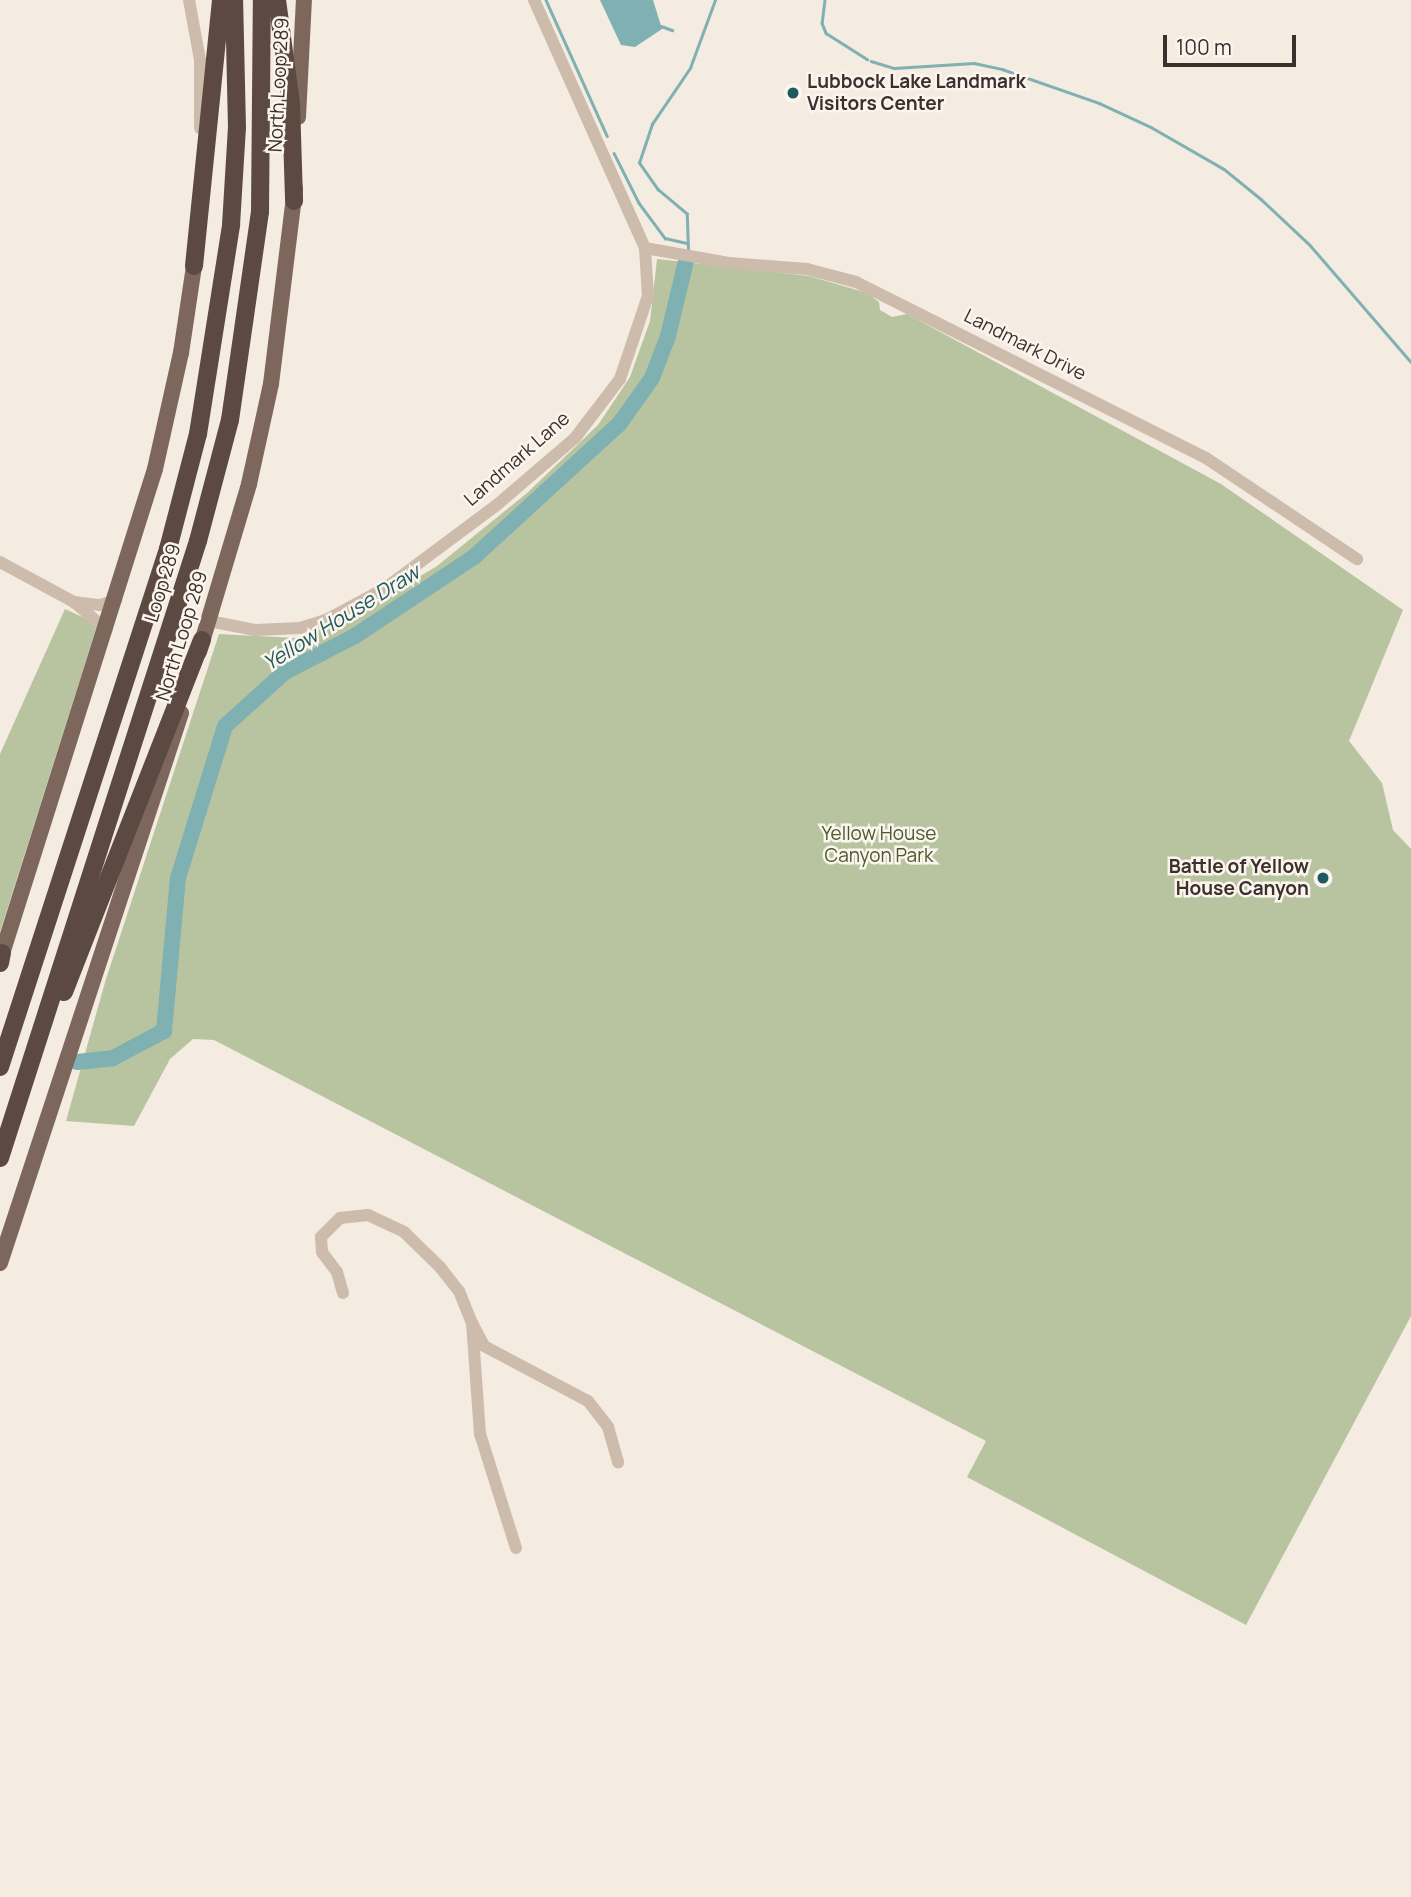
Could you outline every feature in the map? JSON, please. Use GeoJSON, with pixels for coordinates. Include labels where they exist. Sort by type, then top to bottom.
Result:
{"type":"FeatureCollection","features":[{"type":"Feature","properties":{"kind":"highway"},"geometry":{"type":"LineString","coordinates":[[194,266],[221,0]]}},
{"type":"Feature","properties":{"kind":"highway","name":"Loop 289"},"geometry":{"type":"LineString","coordinates":[[0,1067],[168,549],[198,434],[231,225],[237,128],[234,0]]}},
{"type":"Feature","properties":{"kind":"highway","name":"Loop 289"},"geometry":{"type":"LineString","coordinates":[[0,1158],[191,564],[230,420],[260,212],[265,112],[262,0]]}},
{"type":"Feature","properties":{"kind":"highway"},"geometry":{"type":"LineString","coordinates":[[277,0],[291,103],[294,201]]}},
{"type":"Feature","properties":{"kind":"highway"},"geometry":{"type":"LineString","coordinates":[[27,1075],[146,794],[202,640]]}},
{"type":"Feature","properties":{"kind":"main road","name":"North Loop 289"},"geometry":{"type":"LineString","coordinates":[[0,1263],[147,822],[249,484],[271,384],[294,201],[304,0]]}},
{"type":"Feature","properties":{"kind":"main road"},"geometry":{"type":"LineString","coordinates":[[1,959],[107,630],[170,410],[194,266]]}},
{"type":"Feature","properties":{"kind":"street"},"geometry":{"type":"LineString","coordinates":[[189,0],[198,39],[201,95],[194,266]]}},
{"type":"Feature","properties":{"kind":"street","name":"Landmark Lane"},"geometry":{"type":"LineString","coordinates":[[209,621],[280,632],[345,612],[429,558],[551,459],[597,412],[628,363],[648,296],[645,248],[534,0]]}},
{"type":"Feature","properties":{"kind":"street","name":"Landmark Drive"},"geometry":{"type":"LineString","coordinates":[[645,248],[729,263],[807,269],[856,282],[1206,458],[1357,559]]}},
{"type":"Feature","properties":{"kind":"street"},"geometry":{"type":"LineString","coordinates":[[0,562],[74,602],[107,630]]}},
{"type":"Feature","properties":{"kind":"street"},"geometry":{"type":"LineString","coordinates":[[74,602],[100,605],[116,600]]}},
{"type":"Feature","properties":{"kind":"street"},"geometry":{"type":"LineString","coordinates":[[342,1293],[337,1272],[321,1252],[321,1237],[340,1218],[368,1215],[404,1232],[440,1267],[459,1291],[484,1346],[588,1401],[608,1427],[618,1463]]}},
{"type":"Feature","properties":{"kind":"street"},"geometry":{"type":"LineString","coordinates":[[472,1323],[480,1434],[516,1548]]}},
{"type":"Feature","properties":{"kind":"green space","name":"Yellow House Canyon Park"},"geometry":{"type":"Polygon","coordinates":[[[657,259],[809,276],[867,293],[879,302],[880,310],[892,317],[907,314],[1221,484],[1403,610],[1349,741],[1382,783],[1393,830],[1411,849],[1411,1316],[1246,1625],[967,1477],[986,1441],[214,1040],[193,1039],[170,1059],[134,1126],[66,1121],[106,979],[219,634],[295,638],[347,620],[437,566],[527,493],[598,425],[630,377],[650,321],[657,259]]]}},
{"type":"Feature","properties":{"kind":"green space"},"geometry":{"type":"Polygon","coordinates":[[[65,609],[91,621],[96,629],[0,932],[0,754],[65,609]]]}},
{"type":"Feature","properties":{"kind":"water"},"geometry":{"type":"Polygon","coordinates":[[[600,0],[653,0],[662,29],[635,47],[621,45],[600,0]]]}},
{"type":"Feature","properties":{"kind":"waterway"},"geometry":{"type":"LineString","coordinates":[[546,0],[607,136]]}},
{"type":"Feature","properties":{"kind":"waterway","name":"Yellow House Draw"},"geometry":{"type":"LineString","coordinates":[[688,250],[687,214],[658,190],[639,163],[652,124],[690,68],[715,0]]}},
{"type":"Feature","properties":{"kind":"waterway","name":"Yellow House Draw"},"geometry":{"type":"LineString","coordinates":[[825,0],[822,23],[826,33],[867,59]]}},
{"type":"Feature","properties":{"kind":"waterway"},"geometry":{"type":"LineString","coordinates":[[661,26],[672,30]]}},
{"type":"Feature","properties":{"kind":"waterway","name":"Yellow House Draw"},"geometry":{"type":"LineString","coordinates":[[871,61],[894,68],[974,63],[1002,69],[1099,103],[1151,127],[1224,169],[1261,199],[1310,245],[1411,362]]}},
{"type":"Feature","properties":{"kind":"waterway"},"geometry":{"type":"LineString","coordinates":[[614,153],[639,203],[665,238],[687,243]]}},
{"type":"Feature","properties":{"kind":"waterway","name":"Yellow House Draw"},"geometry":{"type":"LineString","coordinates":[[77,1062],[113,1058],[164,1031],[178,878],[225,726],[285,672],[355,636],[474,557],[620,423],[652,378],[668,336],[686,261]]}},
{"type":"Feature","properties":{"kind":"place","name":"Lubbock Lake Landmark Visitors Center"},"geometry":{"type":"Point","coordinates":[793,93]}},
{"type":"Feature","properties":{"kind":"place","name":"Battle of Yellow House Canyon"},"geometry":{"type":"Point","coordinates":[1323,878]}}]}
